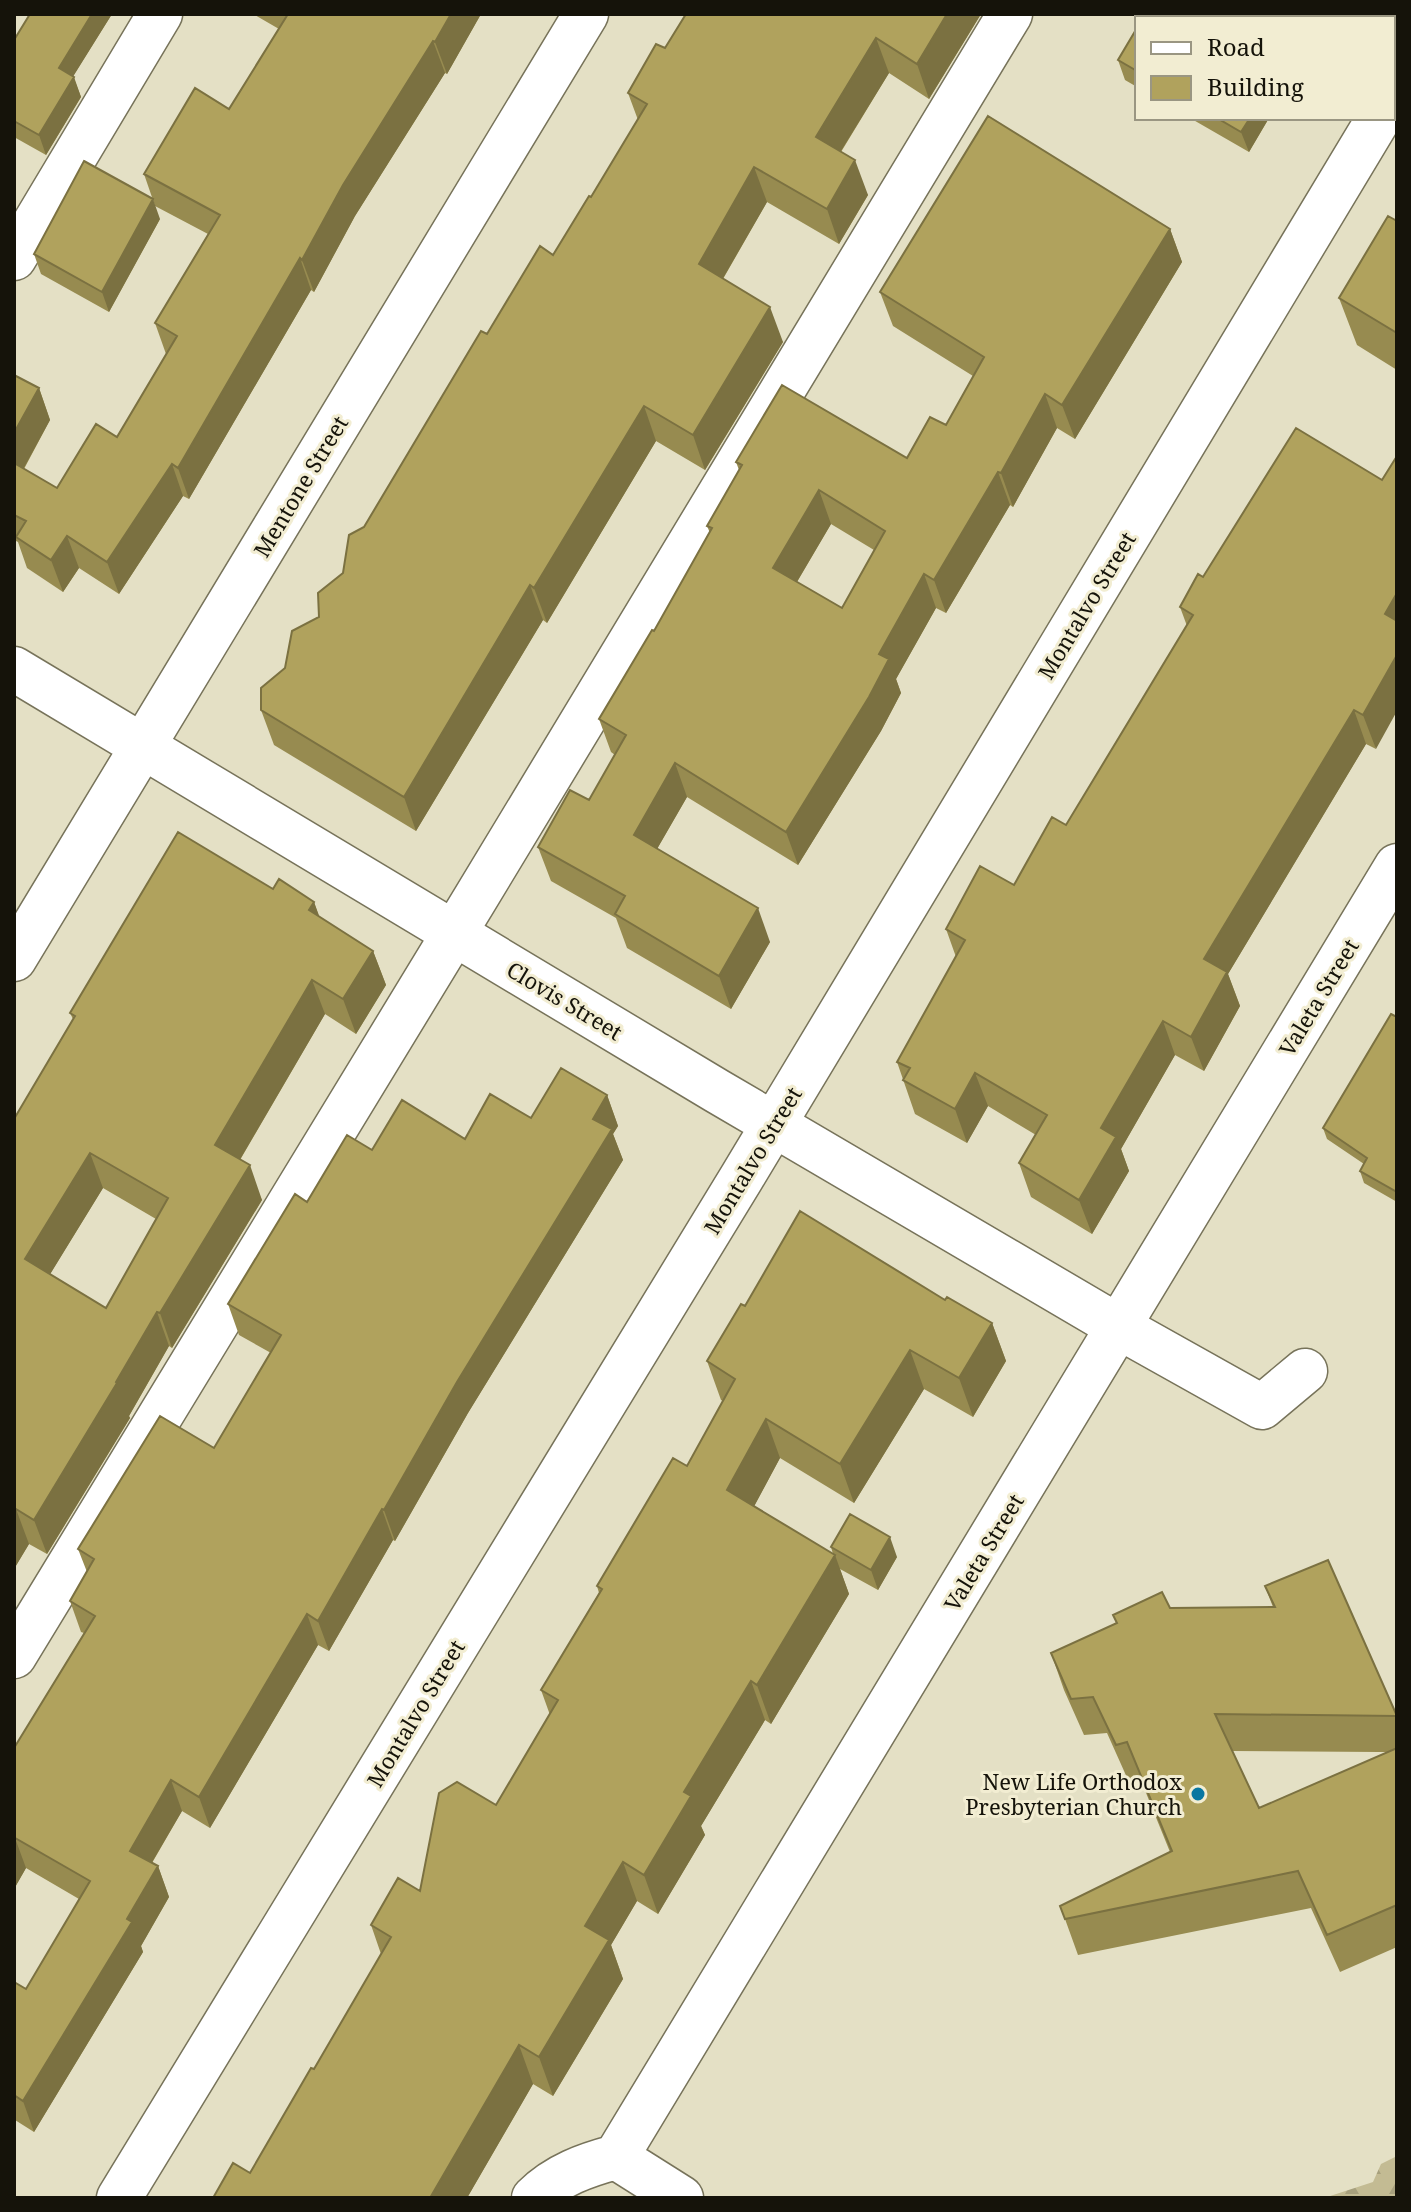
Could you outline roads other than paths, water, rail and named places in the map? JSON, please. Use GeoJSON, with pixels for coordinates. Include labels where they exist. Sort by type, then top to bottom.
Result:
{"type":"FeatureCollection","features":[{"type":"Feature","properties":{"kind":"street"},"geometry":{"type":"LineString","coordinates":[[14,258],[160,14]]}},
{"type":"Feature","properties":{"kind":"street","name":"Mentone Street"},"geometry":{"type":"LineString","coordinates":[[14,959],[586,14]]}},
{"type":"Feature","properties":{"kind":"street"},"geometry":{"type":"LineString","coordinates":[[14,1656],[1010,14]]}},
{"type":"Feature","properties":{"kind":"street","name":"Montalvo Street"},"geometry":{"type":"LineString","coordinates":[[119,2198],[774,1124],[1378,120]]}},
{"type":"Feature","properties":{"kind":"street","name":"Clovis Street"},"geometry":{"type":"LineString","coordinates":[[14,669],[774,1124],[1119,1327],[1262,1407],[1305,1371]]}},
{"type":"Feature","properties":{"kind":"street","name":"Valeta Street"},"geometry":{"type":"LineString","coordinates":[[616,2157],[1397,866]]}},
{"type":"Feature","properties":{"kind":"street"},"geometry":{"type":"LineString","coordinates":[[534,2198],[555,2180],[574,2170],[616,2157],[681,2198]]}},
{"type":"Feature","properties":{"kind":"place","name":"New Life Orthodox Presbyterian Church"},"geometry":{"type":"Point","coordinates":[1198,1794]}}]}
